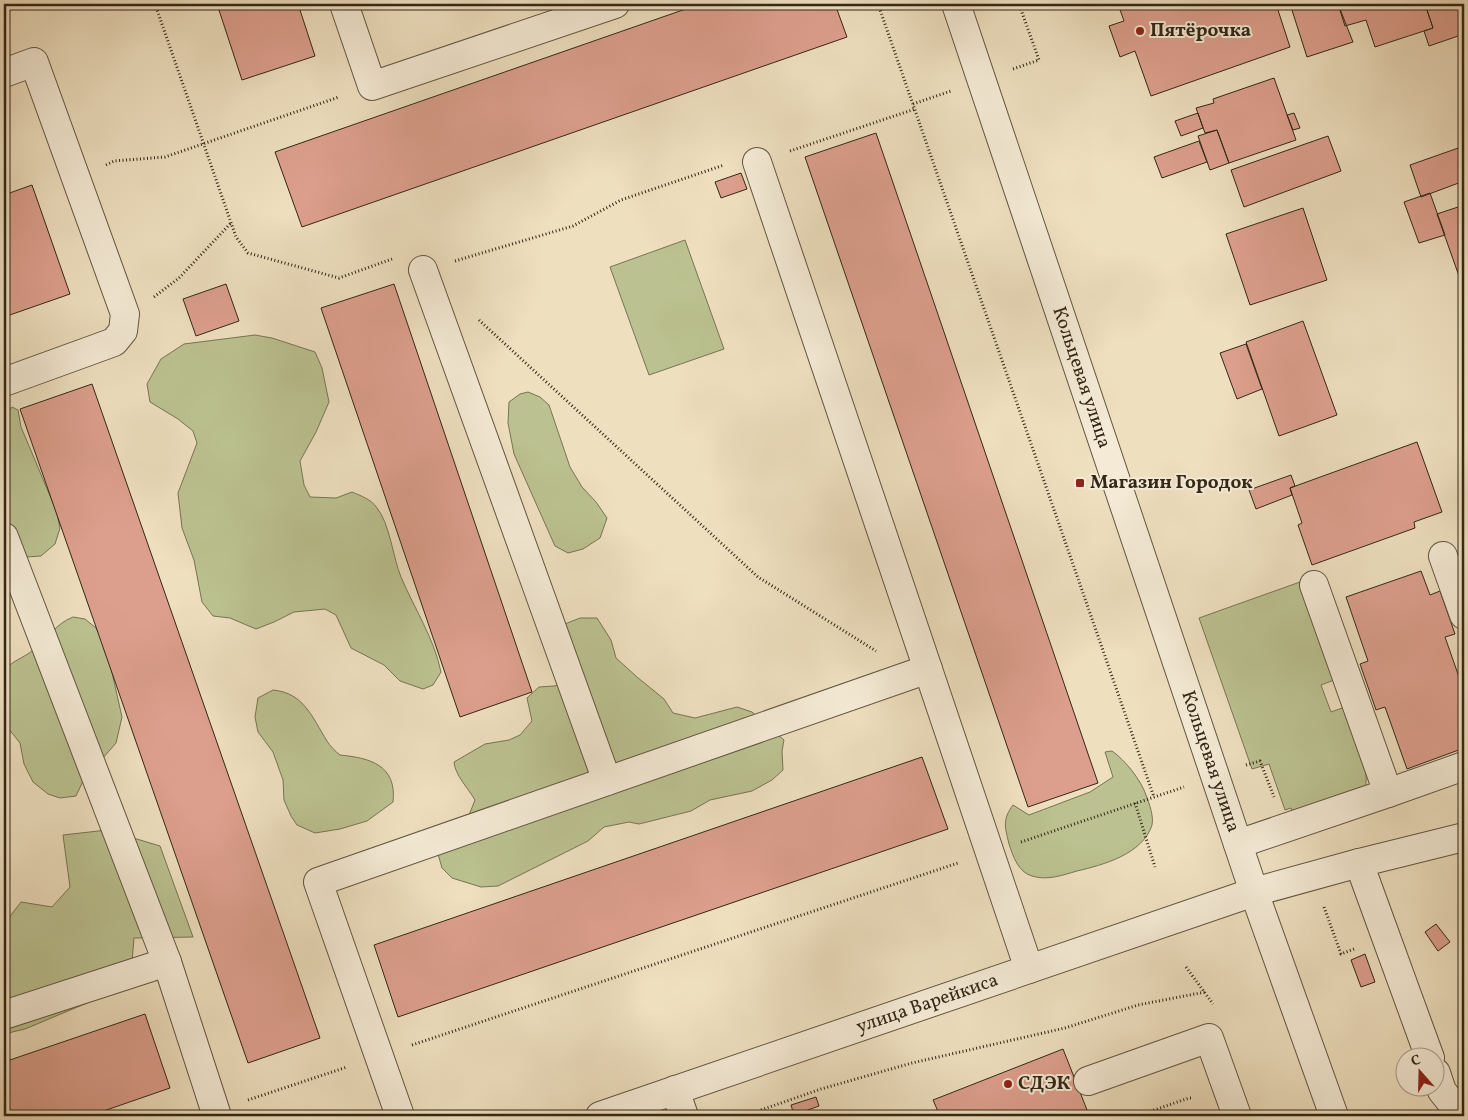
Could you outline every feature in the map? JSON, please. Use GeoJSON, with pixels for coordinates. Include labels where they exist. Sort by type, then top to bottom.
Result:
{"type":"FeatureCollection","features":[{"type":"Feature","properties":{"kind":"street"},"geometry":{"type":"LineString","coordinates":[[344,4],[372,86],[615,4]]}},
{"type":"Feature","properties":{"kind":"street","name":"Кольцевая улица"},"geometry":{"type":"LineString","coordinates":[[956,4],[1254,892],[1334,1116]]}},
{"type":"Feature","properties":{"kind":"street"},"geometry":{"type":"LineString","coordinates":[[4,74],[34,62],[125,314],[123,331],[114,342],[4,382]]}},
{"type":"Feature","properties":{"kind":"street"},"geometry":{"type":"LineString","coordinates":[[757,162],[921,672],[990,852],[1029,969]]}},
{"type":"Feature","properties":{"kind":"street"},"geometry":{"type":"LineString","coordinates":[[423,270],[607,781]]}},
{"type":"Feature","properties":{"kind":"street"},"geometry":{"type":"LineString","coordinates":[[4,537],[166,962],[216,1114]]}},
{"type":"Feature","properties":{"kind":"street"},"geometry":{"type":"LineString","coordinates":[[1443,556],[1464,615]]}},
{"type":"Feature","properties":{"kind":"street"},"geometry":{"type":"LineString","coordinates":[[1314,585],[1388,793]]}},
{"type":"Feature","properties":{"kind":"street"},"geometry":{"type":"LineString","coordinates":[[400,1116],[318,882],[921,672]]}},
{"type":"Feature","properties":{"kind":"street"},"geometry":{"type":"LineString","coordinates":[[1238,844],[1464,766]]}},
{"type":"Feature","properties":{"kind":"street","name":"улица Варейкиса"},"geometry":{"type":"LineString","coordinates":[[600,1116],[1254,892],[1464,837]]}},
{"type":"Feature","properties":{"kind":"street"},"geometry":{"type":"LineString","coordinates":[[1359,863],[1426,1048]]}},
{"type":"Feature","properties":{"kind":"street"},"geometry":{"type":"LineString","coordinates":[[4,1015],[166,962]]}},
{"type":"Feature","properties":{"kind":"street"},"geometry":{"type":"LineString","coordinates":[[1088,1081],[1209,1038],[1236,1116]]}},
{"type":"Feature","properties":{"kind":"street"},"geometry":{"type":"LineString","coordinates":[[676,1090],[684,1116]]}},
{"type":"Feature","properties":{"kind":"street"},"geometry":{"type":"LineString","coordinates":[[1446,1096],[1462,1116]]}},
{"type":"Feature","properties":{"kind":"path"},"geometry":{"type":"LineString","coordinates":[[155,4],[236,237],[248,253],[339,278],[417,251],[423,270],[573,226],[621,200],[744,159],[757,162],[915,109]]}},
{"type":"Feature","properties":{"kind":"path"},"geometry":{"type":"LineString","coordinates":[[216,1114],[379,1056],[1154,797],[878,4]]}},
{"type":"Feature","properties":{"kind":"path"},"geometry":{"type":"LineString","coordinates":[[76,177],[114,161],[165,157],[372,86]]}},
{"type":"Feature","properties":{"kind":"path"},"geometry":{"type":"LineString","coordinates":[[125,314],[143,306],[179,278],[231,223]]}},
{"type":"Feature","properties":{"kind":"path"},"geometry":{"type":"LineString","coordinates":[[478,320],[758,577],[921,672]]}},
{"type":"Feature","properties":{"kind":"path"},"geometry":{"type":"LineString","coordinates":[[1135,803],[1155,867]]}},
{"type":"Feature","properties":{"kind":"path"},"geometry":{"type":"LineString","coordinates":[[1312,876],[1341,954],[1355,948]]}},
{"type":"Feature","properties":{"kind":"path"},"geometry":{"type":"LineString","coordinates":[[761,1110],[820,1089],[912,1063],[1065,1028],[1138,1005],[1204,992],[1186,967]]}},
{"type":"Feature","properties":{"kind":"path"},"geometry":{"type":"LineString","coordinates":[[1137,1116],[1189,1098],[1200,1098]]}},
{"type":"Feature","properties":{"kind":"green space"},"geometry":{"type":"Polygon","coordinates":[[[685,240],[724,349],[649,375],[610,267],[685,240]]]}},
{"type":"Feature","properties":{"kind":"green space"},"geometry":{"type":"Polygon","coordinates":[[[255,335],[272,338],[315,352],[322,368],[329,402],[316,432],[300,461],[304,485],[310,497],[336,498],[352,492],[366,498],[377,508],[385,523],[401,577],[429,635],[438,659],[441,672],[433,685],[423,689],[400,681],[384,665],[351,648],[336,615],[325,609],[294,612],[256,629],[230,618],[213,616],[202,602],[194,560],[182,528],[178,493],[197,443],[193,431],[178,419],[150,402],[147,384],[161,359],[184,344],[255,335]]]}},
{"type":"Feature","properties":{"kind":"green space"},"geometry":{"type":"Polygon","coordinates":[[[528,392],[540,397],[549,405],[570,467],[582,487],[607,518],[600,538],[583,549],[568,553],[555,546],[514,454],[508,423],[509,402],[520,394],[528,392]]]}},
{"type":"Feature","properties":{"kind":"green space"},"geometry":{"type":"Polygon","coordinates":[[[12,407],[18,410],[21,427],[56,510],[60,528],[55,544],[41,556],[27,557],[15,552],[4,524],[4,418],[12,407]]]}},
{"type":"Feature","properties":{"kind":"green space"},"geometry":{"type":"Polygon","coordinates":[[[1300,582],[1334,680],[1321,685],[1331,712],[1345,707],[1363,758],[1366,779],[1365,788],[1296,820],[1291,808],[1285,810],[1269,764],[1252,769],[1199,618],[1300,582]]]}},
{"type":"Feature","properties":{"kind":"green space"},"geometry":{"type":"Polygon","coordinates":[[[73,617],[85,619],[96,628],[106,646],[122,717],[116,743],[83,781],[76,796],[60,798],[48,794],[33,782],[24,764],[20,743],[4,723],[4,671],[38,646],[61,624],[73,617]]]}},
{"type":"Feature","properties":{"kind":"green space"},"geometry":{"type":"Polygon","coordinates":[[[580,618],[597,618],[611,640],[616,658],[664,699],[673,713],[695,718],[737,707],[752,712],[784,740],[782,751],[783,770],[772,780],[752,791],[710,800],[691,811],[639,824],[629,822],[604,827],[588,841],[498,886],[481,887],[452,878],[442,868],[438,854],[467,820],[475,800],[459,777],[454,762],[485,744],[509,740],[520,735],[532,721],[527,698],[539,687],[576,682],[565,624],[580,618]]]}},
{"type":"Feature","properties":{"kind":"green space"},"geometry":{"type":"Polygon","coordinates":[[[273,690],[284,692],[300,701],[330,745],[340,755],[371,761],[386,772],[391,779],[393,802],[367,821],[340,829],[315,833],[297,825],[284,800],[283,780],[273,752],[258,732],[255,717],[258,698],[273,690]]]}},
{"type":"Feature","properties":{"kind":"green space"},"geometry":{"type":"Polygon","coordinates":[[[1112,751],[1132,771],[1144,789],[1152,818],[1152,825],[1147,835],[1131,851],[1121,857],[1098,865],[1049,878],[1027,874],[1014,858],[1006,833],[1007,815],[1013,805],[1029,815],[1090,792],[1113,777],[1105,752],[1112,751]]]}},
{"type":"Feature","properties":{"kind":"green space"},"geometry":{"type":"Polygon","coordinates":[[[107,830],[160,846],[193,937],[134,938],[130,985],[25,1029],[4,1034],[4,924],[21,902],[52,907],[70,887],[63,835],[107,830]]]}},
{"type":"Feature","properties":{"kind":"building"},"geometry":{"type":"Polygon","coordinates":[[[217,4],[298,4],[315,56],[242,80],[217,4]]]}},
{"type":"Feature","properties":{"kind":"building"},"geometry":{"type":"Polygon","coordinates":[[[700,4],[835,4],[847,37],[302,227],[275,152],[700,4]]]}},
{"type":"Feature","properties":{"kind":"building"},"geometry":{"type":"Polygon","coordinates":[[[1118,4],[1276,4],[1290,47],[1151,96],[1135,51],[1120,57],[1109,26],[1124,21],[1118,4]]]}},
{"type":"Feature","properties":{"kind":"building"},"geometry":{"type":"Polygon","coordinates":[[[1290,4],[1338,4],[1353,42],[1307,57],[1290,4]]]}},
{"type":"Feature","properties":{"kind":"building"},"geometry":{"type":"Polygon","coordinates":[[[1338,4],[1425,4],[1433,28],[1375,47],[1366,20],[1345,26],[1338,4]]]}},
{"type":"Feature","properties":{"kind":"building"},"geometry":{"type":"Polygon","coordinates":[[[1425,4],[1464,4],[1464,34],[1429,46],[1424,31],[1433,28],[1425,4]]]}},
{"type":"Feature","properties":{"kind":"building"},"geometry":{"type":"Polygon","coordinates":[[[1274,78],[1296,140],[1229,163],[1217,130],[1205,133],[1196,108],[1214,103],[1213,99],[1274,78]]]}},
{"type":"Feature","properties":{"kind":"building"},"geometry":{"type":"Polygon","coordinates":[[[1198,113],[1203,128],[1181,136],[1175,121],[1198,113]]]}},
{"type":"Feature","properties":{"kind":"building"},"geometry":{"type":"Polygon","coordinates":[[[1294,113],[1300,128],[1293,130],[1287,115],[1294,113]]]}},
{"type":"Feature","properties":{"kind":"building"},"geometry":{"type":"Polygon","coordinates":[[[1217,130],[1229,163],[1210,170],[1198,136],[1217,130]]]}},
{"type":"Feature","properties":{"kind":"building"},"geometry":{"type":"Polygon","coordinates":[[[876,133],[1098,783],[1028,807],[805,157],[876,133]]]}},
{"type":"Feature","properties":{"kind":"building"},"geometry":{"type":"Polygon","coordinates":[[[1328,136],[1341,171],[1244,207],[1231,170],[1328,136]]]}},
{"type":"Feature","properties":{"kind":"building"},"geometry":{"type":"Polygon","coordinates":[[[1199,141],[1207,162],[1162,178],[1154,157],[1199,141]]]}},
{"type":"Feature","properties":{"kind":"building"},"geometry":{"type":"Polygon","coordinates":[[[1464,146],[1464,181],[1421,197],[1410,165],[1464,146]]]}},
{"type":"Feature","properties":{"kind":"building"},"geometry":{"type":"Polygon","coordinates":[[[741,173],[747,189],[721,198],[715,182],[741,173]]]}},
{"type":"Feature","properties":{"kind":"building"},"geometry":{"type":"Polygon","coordinates":[[[32,185],[70,294],[4,317],[4,195],[32,185]]]}},
{"type":"Feature","properties":{"kind":"building"},"geometry":{"type":"Polygon","coordinates":[[[1430,193],[1445,235],[1419,243],[1404,202],[1430,193]]]}},
{"type":"Feature","properties":{"kind":"building"},"geometry":{"type":"Polygon","coordinates":[[[1464,205],[1464,274],[1459,276],[1437,214],[1464,205]]]}},
{"type":"Feature","properties":{"kind":"building"},"geometry":{"type":"Polygon","coordinates":[[[1303,208],[1327,280],[1250,305],[1226,234],[1303,208]]]}},
{"type":"Feature","properties":{"kind":"building"},"geometry":{"type":"Polygon","coordinates":[[[226,284],[239,321],[196,336],[183,299],[226,284]]]}},
{"type":"Feature","properties":{"kind":"building"},"geometry":{"type":"Polygon","coordinates":[[[394,284],[532,692],[460,717],[321,308],[394,284]]]}},
{"type":"Feature","properties":{"kind":"building"},"geometry":{"type":"Polygon","coordinates":[[[1303,321],[1337,415],[1279,436],[1246,342],[1303,321]]]}},
{"type":"Feature","properties":{"kind":"building"},"geometry":{"type":"Polygon","coordinates":[[[1246,344],[1262,389],[1237,399],[1220,353],[1246,344]]]}},
{"type":"Feature","properties":{"kind":"building"},"geometry":{"type":"Polygon","coordinates":[[[92,384],[320,1038],[248,1063],[20,409],[92,384]]]}},
{"type":"Feature","properties":{"kind":"building"},"geometry":{"type":"Polygon","coordinates":[[[1417,442],[1442,512],[1414,522],[1415,528],[1312,565],[1298,525],[1302,523],[1290,488],[1417,442]]]}},
{"type":"Feature","properties":{"kind":"building"},"geometry":{"type":"Polygon","coordinates":[[[1291,475],[1295,486],[1290,488],[1292,495],[1256,509],[1249,490],[1291,475]]]}},
{"type":"Feature","properties":{"kind":"building"},"geometry":{"type":"Polygon","coordinates":[[[1421,571],[1430,595],[1440,591],[1455,634],[1445,637],[1459,677],[1464,675],[1464,748],[1407,769],[1385,707],[1376,710],[1360,664],[1368,661],[1346,597],[1421,571]]]}},
{"type":"Feature","properties":{"kind":"building"},"geometry":{"type":"Polygon","coordinates":[[[922,757],[948,829],[398,1017],[374,945],[922,757]]]}},
{"type":"Feature","properties":{"kind":"building"},"geometry":{"type":"Polygon","coordinates":[[[1436,924],[1450,942],[1438,951],[1425,932],[1436,924]]]}},
{"type":"Feature","properties":{"kind":"building"},"geometry":{"type":"Polygon","coordinates":[[[1365,954],[1375,982],[1361,987],[1351,960],[1365,954]]]}},
{"type":"Feature","properties":{"kind":"building"},"geometry":{"type":"Polygon","coordinates":[[[145,1014],[170,1088],[89,1116],[4,1116],[4,1062],[145,1014]]]}},
{"type":"Feature","properties":{"kind":"building"},"geometry":{"type":"Polygon","coordinates":[[[1063,1049],[1089,1115],[940,1116],[933,1100],[1063,1049]]]}},
{"type":"Feature","properties":{"kind":"building"},"geometry":{"type":"Polygon","coordinates":[[[816,1097],[819,1106],[794,1115],[791,1105],[816,1097]]]}},
{"type":"Feature","properties":{"kind":"place","name":"Пятёрочка"},"geometry":{"type":"Point","coordinates":[1140,31]}},
{"type":"Feature","properties":{"kind":"place","name":"Магазин Городок"},"geometry":{"type":"Point","coordinates":[1080,483]}},
{"type":"Feature","properties":{"kind":"place","name":"СДЭК"},"geometry":{"type":"Point","coordinates":[1008,1084]}}]}
